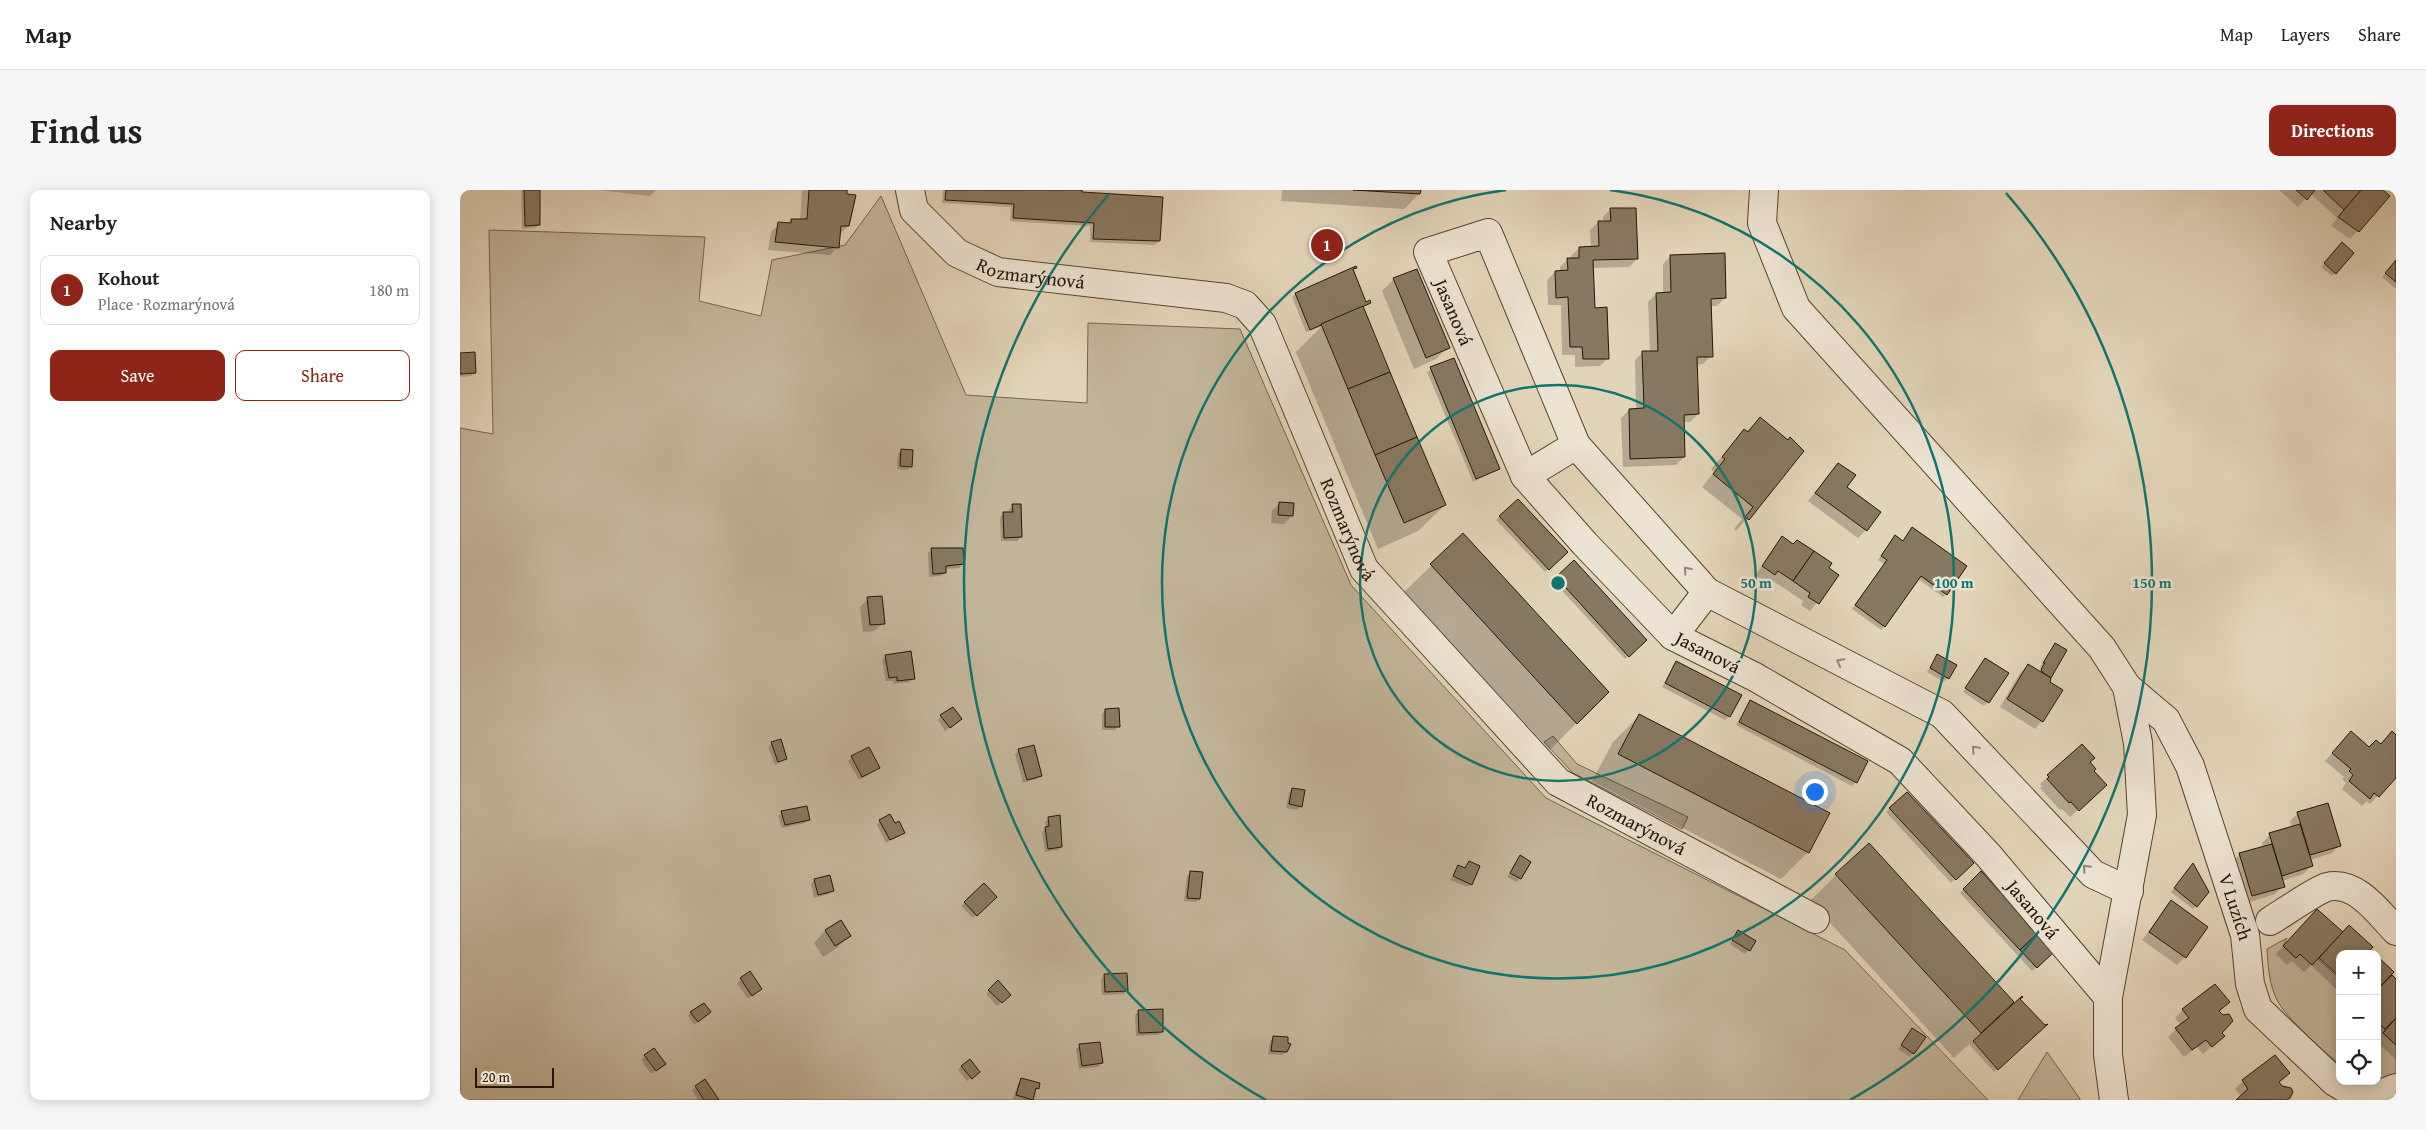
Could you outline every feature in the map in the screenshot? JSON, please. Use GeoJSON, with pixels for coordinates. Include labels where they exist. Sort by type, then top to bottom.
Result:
{"type":"FeatureCollection","features":[{"type":"Feature","properties":{"kind":"street","name":"Rozmarýnová"},"geometry":{"type":"LineString","coordinates":[[910,190],[914,210],[957,253],[998,272],[1226,298],[1245,305],[1262,324],[1364,569],[1558,782],[1815,919]]}},
{"type":"Feature","properties":{"kind":"street"},"geometry":{"type":"LineString","coordinates":[[1764,190],[1762,223],[1796,308],[2102,648],[2127,687],[2138,743],[2142,815],[2108,997],[2108,1055],[2114,1100]]}},
{"type":"Feature","properties":{"kind":"street","name":"Jasanová"},"geometry":{"type":"LineString","coordinates":[[2108,997],[1988,855],[1900,761],[1755,677],[1673,636],[1585,544],[1524,476],[1428,252],[1488,233],[1576,445],[1707,592],[1942,714],[2093,874],[2129,891]]}},
{"type":"Feature","properties":{"kind":"street"},"geometry":{"type":"LineString","coordinates":[[1524,476],[1576,445]]}},
{"type":"Feature","properties":{"kind":"street"},"geometry":{"type":"LineString","coordinates":[[1673,636],[1707,592]]}},
{"type":"Feature","properties":{"kind":"street","name":"V Luzích"},"geometry":{"type":"LineString","coordinates":[[2127,687],[2166,720],[2190,766],[2245,935],[2250,984],[2258,1009],[2335,1082],[2352,1092],[2380,1095]]}},
{"type":"Feature","properties":{"kind":"street","name":"V Luzích"},"geometry":{"type":"LineString","coordinates":[[2270,921],[2327,887],[2347,888],[2364,897],[2396,931]]}},
{"type":"Feature","properties":{"kind":"shaded area"},"geometry":{"type":"Polygon","coordinates":[[[881,196],[966,395],[1087,403],[1088,323],[1240,329],[1351,585],[1546,798],[1845,950],[1988,1100],[460,1100],[460,428],[493,434],[489,230],[705,237],[699,301],[761,316],[772,260],[845,245],[881,196]]]}},
{"type":"Feature","properties":{"kind":"shaded area"},"geometry":{"type":"Polygon","coordinates":[[[1553,736],[1577,764],[1688,817],[1682,829],[1573,773],[1544,742],[1553,736]]]}},
{"type":"Feature","properties":{"kind":"shaded area"},"geometry":{"type":"Polygon","coordinates":[[[2287,938],[2283,946],[2296,958],[2300,954],[2318,959],[2336,975],[2336,1061],[2296,1024],[2276,998],[2270,980],[2267,949],[2287,938]]]}},
{"type":"Feature","properties":{"kind":"shaded area"},"geometry":{"type":"Polygon","coordinates":[[[2381,1026],[2385,1029],[2383,1033],[2396,1045],[2396,1073],[2388,1079],[2381,1080],[2381,1026]]]}},
{"type":"Feature","properties":{"kind":"shaded area"},"geometry":{"type":"Polygon","coordinates":[[[2047,1052],[2080,1099],[2080,1100],[2018,1100],[2047,1052]]]}},
{"type":"Feature","properties":{"kind":"building"},"geometry":{"type":"Polygon","coordinates":[[[524,190],[540,190],[540,225],[525,226],[524,190]]]}},
{"type":"Feature","properties":{"kind":"building"},"geometry":{"type":"Polygon","coordinates":[[[809,190],[847,190],[847,194],[856,195],[849,226],[841,226],[839,248],[775,242],[778,222],[791,223],[791,219],[807,219],[809,190]]]}},
{"type":"Feature","properties":{"kind":"building"},"geometry":{"type":"Polygon","coordinates":[[[946,190],[1082,190],[1082,192],[1163,197],[1160,241],[1093,239],[1094,223],[1013,218],[1014,204],[945,200],[946,190]]]}},
{"type":"Feature","properties":{"kind":"building"},"geometry":{"type":"Polygon","coordinates":[[[1353,190],[1421,190],[1420,194],[1353,190]]]}},
{"type":"Feature","properties":{"kind":"building"},"geometry":{"type":"Polygon","coordinates":[[[2296,190],[2315,190],[2307,200],[2296,190]]]}},
{"type":"Feature","properties":{"kind":"building"},"geometry":{"type":"Polygon","coordinates":[[[2323,190],[2361,190],[2344,210],[2323,190]]]}},
{"type":"Feature","properties":{"kind":"building"},"geometry":{"type":"Polygon","coordinates":[[[2361,190],[2383,190],[2390,196],[2359,232],[2338,217],[2361,190]]]}},
{"type":"Feature","properties":{"kind":"building"},"geometry":{"type":"Polygon","coordinates":[[[1610,208],[1636,208],[1638,259],[1593,260],[1595,308],[1607,307],[1609,359],[1583,359],[1582,347],[1570,347],[1568,297],[1556,298],[1555,271],[1568,270],[1567,258],[1579,258],[1579,247],[1599,246],[1598,221],[1611,221],[1610,208]]]}},
{"type":"Feature","properties":{"kind":"building"},"geometry":{"type":"Polygon","coordinates":[[[2342,242],[2354,253],[2336,274],[2324,263],[2342,242]]]}},
{"type":"Feature","properties":{"kind":"building"},"geometry":{"type":"Polygon","coordinates":[[[1725,253],[1726,298],[1711,299],[1713,357],[1697,357],[1699,414],[1684,415],[1685,457],[1630,459],[1629,409],[1644,408],[1642,351],[1658,351],[1656,293],[1671,292],[1670,255],[1725,253]]]}},
{"type":"Feature","properties":{"kind":"building"},"geometry":{"type":"Polygon","coordinates":[[[2396,260],[2396,282],[2385,273],[2396,260]]]}},
{"type":"Feature","properties":{"kind":"building"},"geometry":{"type":"Polygon","coordinates":[[[1356,266],[1357,268],[1353,269],[1366,302],[1370,300],[1371,303],[1310,330],[1295,293],[1356,266]]]}},
{"type":"Feature","properties":{"kind":"building"},"geometry":{"type":"Polygon","coordinates":[[[1417,269],[1450,348],[1426,358],[1393,278],[1417,269]]]}},
{"type":"Feature","properties":{"kind":"building"},"geometry":{"type":"Polygon","coordinates":[[[1363,306],[1390,372],[1348,389],[1321,324],[1363,306]]]}},
{"type":"Feature","properties":{"kind":"building"},"geometry":{"type":"Polygon","coordinates":[[[475,352],[476,373],[460,374],[460,353],[475,352]]]}},
{"type":"Feature","properties":{"kind":"building"},"geometry":{"type":"Polygon","coordinates":[[[1454,358],[1500,469],[1476,479],[1430,367],[1454,358]]]}},
{"type":"Feature","properties":{"kind":"building"},"geometry":{"type":"Polygon","coordinates":[[[1390,372],[1417,437],[1375,455],[1348,389],[1390,372]]]}},
{"type":"Feature","properties":{"kind":"building"},"geometry":{"type":"Polygon","coordinates":[[[1760,417],[1788,440],[1790,437],[1804,451],[1749,520],[1745,517],[1753,507],[1713,474],[1725,459],[1722,457],[1744,429],[1748,432],[1760,417]]]}},
{"type":"Feature","properties":{"kind":"building"},"geometry":{"type":"Polygon","coordinates":[[[1417,437],[1446,505],[1404,523],[1375,455],[1417,437]]]}},
{"type":"Feature","properties":{"kind":"building"},"geometry":{"type":"Polygon","coordinates":[[[901,449],[913,450],[912,467],[900,466],[901,449]]]}},
{"type":"Feature","properties":{"kind":"building"},"geometry":{"type":"Polygon","coordinates":[[[1838,463],[1856,475],[1847,487],[1881,512],[1867,531],[1815,493],[1838,463]]]}},
{"type":"Feature","properties":{"kind":"building"},"geometry":{"type":"Polygon","coordinates":[[[1518,499],[1568,552],[1549,570],[1499,516],[1518,499]]]}},
{"type":"Feature","properties":{"kind":"building"},"geometry":{"type":"Polygon","coordinates":[[[1279,502],[1294,503],[1293,516],[1278,515],[1279,502]]]}},
{"type":"Feature","properties":{"kind":"building"},"geometry":{"type":"Polygon","coordinates":[[[1012,504],[1021,504],[1022,537],[1004,538],[1003,512],[1013,512],[1012,504]]]}},
{"type":"Feature","properties":{"kind":"building"},"geometry":{"type":"Polygon","coordinates":[[[1912,527],[1967,566],[1947,595],[1921,576],[1885,627],[1855,605],[1887,560],[1881,556],[1895,535],[1903,541],[1912,527]]]}},
{"type":"Feature","properties":{"kind":"building"},"geometry":{"type":"Polygon","coordinates":[[[1463,533],[1609,692],[1577,724],[1430,564],[1463,533]]]}},
{"type":"Feature","properties":{"kind":"building"},"geometry":{"type":"Polygon","coordinates":[[[1782,536],[1793,544],[1797,540],[1814,551],[1793,581],[1778,571],[1775,575],[1762,566],[1782,536]]]}},
{"type":"Feature","properties":{"kind":"building"},"geometry":{"type":"Polygon","coordinates":[[[931,548],[963,548],[964,564],[946,566],[946,573],[933,574],[931,548]]]}},
{"type":"Feature","properties":{"kind":"building"},"geometry":{"type":"Polygon","coordinates":[[[1814,551],[1832,563],[1829,568],[1839,575],[1819,604],[1808,597],[1810,593],[1793,581],[1814,551]]]}},
{"type":"Feature","properties":{"kind":"building"},"geometry":{"type":"Polygon","coordinates":[[[1574,560],[1647,640],[1629,657],[1556,577],[1574,560]]]}},
{"type":"Feature","properties":{"kind":"building"},"geometry":{"type":"Polygon","coordinates":[[[882,596],[885,624],[870,625],[867,597],[882,596]]]}},
{"type":"Feature","properties":{"kind":"building"},"geometry":{"type":"Polygon","coordinates":[[[2055,643],[2067,650],[2051,678],[2042,672],[2041,669],[2055,643]]]}},
{"type":"Feature","properties":{"kind":"building"},"geometry":{"type":"Polygon","coordinates":[[[911,651],[915,679],[897,681],[897,677],[889,678],[885,655],[911,651]]]}},
{"type":"Feature","properties":{"kind":"building"},"geometry":{"type":"Polygon","coordinates":[[[1937,654],[1957,665],[1949,679],[1930,668],[1937,654]]]}},
{"type":"Feature","properties":{"kind":"building"},"geometry":{"type":"Polygon","coordinates":[[[1985,658],[2009,673],[1989,703],[1965,688],[1985,658]]]}},
{"type":"Feature","properties":{"kind":"building"},"geometry":{"type":"Polygon","coordinates":[[[1676,661],[1742,695],[1730,717],[1665,683],[1676,661]]]}},
{"type":"Feature","properties":{"kind":"building"},"geometry":{"type":"Polygon","coordinates":[[[2028,664],[2051,678],[2050,682],[2063,690],[2043,722],[2007,699],[2028,664]]]}},
{"type":"Feature","properties":{"kind":"building"},"geometry":{"type":"Polygon","coordinates":[[[1750,700],[1868,761],[1857,783],[1739,722],[1750,700]]]}},
{"type":"Feature","properties":{"kind":"building"},"geometry":{"type":"Polygon","coordinates":[[[953,707],[962,719],[950,728],[940,715],[953,707]]]}},
{"type":"Feature","properties":{"kind":"building"},"geometry":{"type":"Polygon","coordinates":[[[1119,708],[1120,727],[1105,727],[1105,709],[1119,708]]]}},
{"type":"Feature","properties":{"kind":"building"},"geometry":{"type":"Polygon","coordinates":[[[1639,714],[1830,813],[1809,853],[1618,754],[1639,714]]]}},
{"type":"Feature","properties":{"kind":"building"},"geometry":{"type":"Polygon","coordinates":[[[2351,731],[2369,747],[2376,740],[2381,744],[2392,731],[2396,735],[2396,778],[2379,797],[2374,793],[2370,799],[2349,781],[2353,775],[2349,771],[2351,769],[2332,753],[2351,731]]]}},
{"type":"Feature","properties":{"kind":"building"},"geometry":{"type":"Polygon","coordinates":[[[781,739],[787,759],[778,762],[771,742],[781,739]]]}},
{"type":"Feature","properties":{"kind":"building"},"geometry":{"type":"Polygon","coordinates":[[[2082,744],[2095,758],[2090,762],[2096,769],[2094,771],[2107,785],[2079,811],[2047,779],[2049,777],[2047,775],[2082,744]]]}},
{"type":"Feature","properties":{"kind":"building"},"geometry":{"type":"Polygon","coordinates":[[[1034,745],[1042,776],[1027,780],[1018,749],[1034,745]]]}},
{"type":"Feature","properties":{"kind":"building"},"geometry":{"type":"Polygon","coordinates":[[[869,747],[880,768],[862,777],[851,756],[869,747]]]}},
{"type":"Feature","properties":{"kind":"building"},"geometry":{"type":"Polygon","coordinates":[[[1292,788],[1305,790],[1302,807],[1289,804],[1292,788]]]}},
{"type":"Feature","properties":{"kind":"building"},"geometry":{"type":"Polygon","coordinates":[[[1907,792],[1974,863],[1956,880],[1889,808],[1907,792]]]}},
{"type":"Feature","properties":{"kind":"building"},"geometry":{"type":"Polygon","coordinates":[[[2328,803],[2341,846],[2310,855],[2297,812],[2328,803]]]}},
{"type":"Feature","properties":{"kind":"building"},"geometry":{"type":"Polygon","coordinates":[[[807,806],[810,820],[785,825],[781,811],[807,806]]]}},
{"type":"Feature","properties":{"kind":"building"},"geometry":{"type":"Polygon","coordinates":[[[890,814],[895,823],[899,821],[905,833],[890,840],[879,820],[890,814]]]}},
{"type":"Feature","properties":{"kind":"building"},"geometry":{"type":"Polygon","coordinates":[[[1060,815],[1062,847],[1048,849],[1045,827],[1049,826],[1048,817],[1060,815]]]}},
{"type":"Feature","properties":{"kind":"building"},"geometry":{"type":"Polygon","coordinates":[[[2300,824],[2313,866],[2282,876],[2269,833],[2300,824]]]}},
{"type":"Feature","properties":{"kind":"building"},"geometry":{"type":"Polygon","coordinates":[[[1869,843],[2014,1002],[1981,1033],[1835,874],[1869,843]]]}},
{"type":"Feature","properties":{"kind":"building"},"geometry":{"type":"Polygon","coordinates":[[[2272,844],[2285,887],[2252,896],[2239,853],[2272,844]]]}},
{"type":"Feature","properties":{"kind":"building"},"geometry":{"type":"Polygon","coordinates":[[[1520,855],[1531,862],[1521,879],[1510,873],[1520,855]]]}},
{"type":"Feature","properties":{"kind":"building"},"geometry":{"type":"Polygon","coordinates":[[[1469,861],[1480,866],[1472,885],[1453,876],[1458,865],[1465,868],[1469,861]]]}},
{"type":"Feature","properties":{"kind":"building"},"geometry":{"type":"Polygon","coordinates":[[[2193,863],[2209,892],[2197,907],[2174,888],[2193,863]]]}},
{"type":"Feature","properties":{"kind":"building"},"geometry":{"type":"Polygon","coordinates":[[[1190,871],[1203,872],[1200,899],[1187,898],[1190,871]]]}},
{"type":"Feature","properties":{"kind":"building"},"geometry":{"type":"Polygon","coordinates":[[[1981,871],[2038,933],[2020,950],[1963,889],[1981,871]]]}},
{"type":"Feature","properties":{"kind":"building"},"geometry":{"type":"Polygon","coordinates":[[[830,875],[834,891],[818,895],[814,879],[830,875]]]}},
{"type":"Feature","properties":{"kind":"building"},"geometry":{"type":"Polygon","coordinates":[[[984,883],[997,897],[977,916],[964,902],[984,883]]]}},
{"type":"Feature","properties":{"kind":"building"},"geometry":{"type":"Polygon","coordinates":[[[2171,900],[2208,927],[2186,958],[2149,932],[2171,900]]]}},
{"type":"Feature","properties":{"kind":"building"},"geometry":{"type":"Polygon","coordinates":[[[2317,909],[2343,932],[2312,965],[2300,954],[2296,958],[2283,946],[2317,909]]]}},
{"type":"Feature","properties":{"kind":"building"},"geometry":{"type":"Polygon","coordinates":[[[841,920],[851,936],[835,946],[825,930],[841,920]]]}},
{"type":"Feature","properties":{"kind":"building"},"geometry":{"type":"Polygon","coordinates":[[[2349,925],[2373,947],[2370,950],[2336,950],[2336,973],[2319,958],[2349,925]]]}},
{"type":"Feature","properties":{"kind":"building"},"geometry":{"type":"Polygon","coordinates":[[[1738,930],[1756,941],[1750,951],[1732,940],[1738,930]]]}},
{"type":"Feature","properties":{"kind":"building"},"geometry":{"type":"Polygon","coordinates":[[[2038,933],[2055,951],[2037,968],[2020,950],[2038,933]]]}},
{"type":"Feature","properties":{"kind":"building"},"geometry":{"type":"Polygon","coordinates":[[[2381,960],[2394,972],[2381,986],[2381,960]]]}},
{"type":"Feature","properties":{"kind":"building"},"geometry":{"type":"Polygon","coordinates":[[[750,971],[762,989],[752,996],[740,978],[750,971]]]}},
{"type":"Feature","properties":{"kind":"building"},"geometry":{"type":"Polygon","coordinates":[[[1127,973],[1128,991],[1105,992],[1104,974],[1127,973]]]}},
{"type":"Feature","properties":{"kind":"building"},"geometry":{"type":"Polygon","coordinates":[[[2392,975],[2396,979],[2396,1018],[2385,1029],[2381,1026],[2381,986],[2392,975]]]}},
{"type":"Feature","properties":{"kind":"building"},"geometry":{"type":"Polygon","coordinates":[[[998,980],[1011,995],[1002,1003],[988,990],[998,980]]]}},
{"type":"Feature","properties":{"kind":"building"},"geometry":{"type":"Polygon","coordinates":[[[2215,984],[2230,1002],[2219,1011],[2223,1015],[2229,1014],[2233,1021],[2222,1033],[2225,1036],[2212,1047],[2206,1040],[2192,1050],[2175,1028],[2189,1018],[2182,1009],[2215,984]]]}},
{"type":"Feature","properties":{"kind":"building"},"geometry":{"type":"Polygon","coordinates":[[[2022,996],[2020,999],[2045,1025],[2048,1024],[1998,1070],[1973,1041],[2022,996]]]}},
{"type":"Feature","properties":{"kind":"building"},"geometry":{"type":"Polygon","coordinates":[[[704,1003],[711,1012],[698,1022],[690,1012],[704,1003]]]}},
{"type":"Feature","properties":{"kind":"building"},"geometry":{"type":"Polygon","coordinates":[[[1163,1009],[1163,1032],[1139,1033],[1138,1010],[1163,1009]]]}},
{"type":"Feature","properties":{"kind":"building"},"geometry":{"type":"Polygon","coordinates":[[[2396,1018],[2396,1045],[2383,1033],[2396,1018]]]}},
{"type":"Feature","properties":{"kind":"building"},"geometry":{"type":"Polygon","coordinates":[[[1912,1028],[1926,1037],[1914,1054],[1901,1045],[1912,1028]]]}},
{"type":"Feature","properties":{"kind":"building"},"geometry":{"type":"Polygon","coordinates":[[[1273,1036],[1288,1037],[1288,1043],[1291,1044],[1287,1052],[1271,1051],[1273,1036]]]}},
{"type":"Feature","properties":{"kind":"building"},"geometry":{"type":"Polygon","coordinates":[[[1100,1042],[1103,1063],[1082,1066],[1079,1044],[1100,1042]]]}},
{"type":"Feature","properties":{"kind":"building"},"geometry":{"type":"Polygon","coordinates":[[[654,1048],[666,1064],[656,1071],[644,1055],[654,1048]]]}},
{"type":"Feature","properties":{"kind":"building"},"geometry":{"type":"Polygon","coordinates":[[[2275,1055],[2290,1073],[2279,1082],[2282,1086],[2291,1088],[2293,1092],[2290,1098],[2287,1100],[2236,1100],[2248,1089],[2242,1080],[2275,1055]]]}},
{"type":"Feature","properties":{"kind":"building"},"geometry":{"type":"Polygon","coordinates":[[[970,1059],[980,1072],[972,1079],[961,1066],[970,1059]]]}},
{"type":"Feature","properties":{"kind":"building"},"geometry":{"type":"Polygon","coordinates":[[[1021,1078],[1040,1083],[1039,1089],[1036,1088],[1033,1100],[1016,1095],[1021,1078]]]}},
{"type":"Feature","properties":{"kind":"building"},"geometry":{"type":"Polygon","coordinates":[[[705,1079],[719,1100],[704,1100],[695,1086],[705,1079]]]}},
{"type":"Feature","properties":{"kind":"place","name":"Kohout"},"geometry":{"type":"Point","coordinates":[1327,245]}}]}
